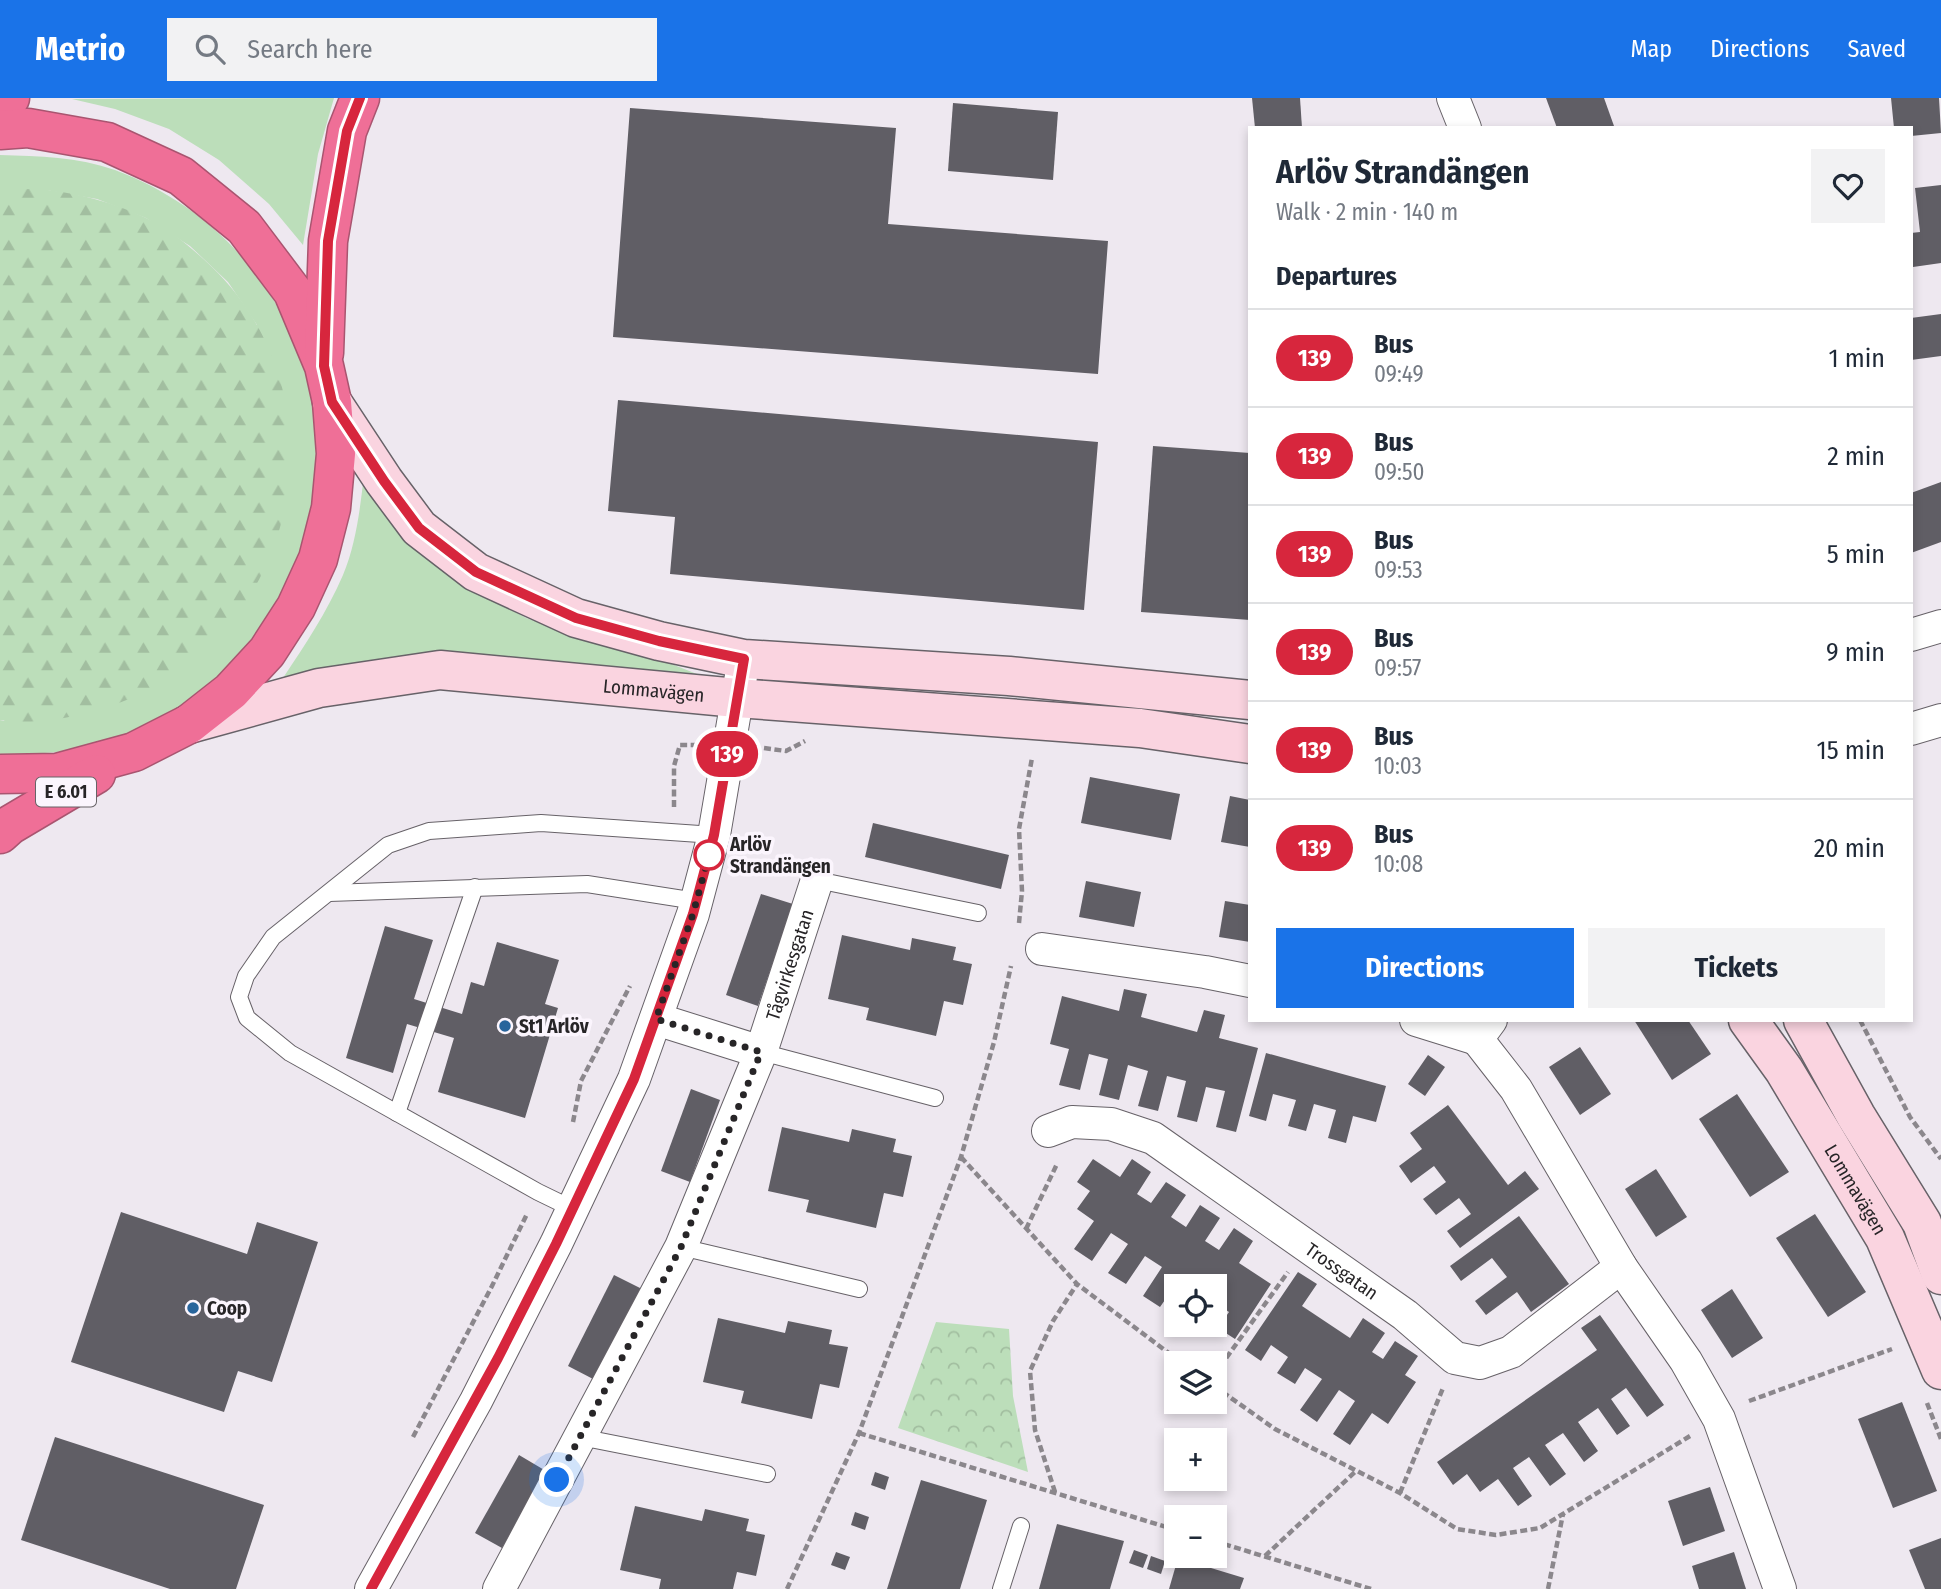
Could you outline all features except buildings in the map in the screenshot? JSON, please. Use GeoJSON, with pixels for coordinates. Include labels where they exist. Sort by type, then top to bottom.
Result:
{"type":"FeatureCollection","features":[{"type":"Feature","properties":{"kind":"highway"},"geometry":{"type":"LineString","coordinates":[[0,103],[10,98]]}},
{"type":"Feature","properties":{"kind":"highway"},"geometry":{"type":"LineString","coordinates":[[0,774],[57,773],[134,752],[189,724],[231,691],[267,652],[296,607],[318,559],[331,508],[336,454],[328,384],[328,241],[347,131],[360,98]]}},
{"type":"Feature","properties":{"kind":"highway"},"geometry":{"type":"LineString","coordinates":[[0,130],[28,128],[107,142],[181,176],[244,227],[293,292],[328,384]]}},
{"type":"Feature","properties":{"kind":"highway","name":"E 6.01"},"geometry":{"type":"LineString","coordinates":[[0,834],[10,825],[134,752]]}},
{"type":"Feature","properties":{"kind":"street"},"geometry":{"type":"LineString","coordinates":[[1453,98],[1464,126]]}},
{"type":"Feature","properties":{"kind":"street"},"geometry":{"type":"LineString","coordinates":[[328,384],[384,481],[419,528],[476,572],[576,618],[659,641],[744,659],[1009,676],[1248,700]]}},
{"type":"Feature","properties":{"kind":"street"},"geometry":{"type":"LineString","coordinates":[[1913,634],[1941,626]]}},
{"type":"Feature","properties":{"kind":"street"},"geometry":{"type":"LineString","coordinates":[[371,1589],[476,1401],[573,1209],[634,1079],[696,901],[714,835],[744,659]]}},
{"type":"Feature","properties":{"kind":"street","name":"Lommavägen"},"geometry":{"type":"LineString","coordinates":[[189,724],[319,688],[440,670],[737,698],[1140,728],[1248,744]]}},
{"type":"Feature","properties":{"kind":"street"},"geometry":{"type":"LineString","coordinates":[[1913,728],[1941,720]]}},
{"type":"Feature","properties":{"kind":"street","name":"Tågvirkesgatan"},"geometry":{"type":"LineString","coordinates":[[499,1589],[681,1247],[761,1052],[817,880]]}},
{"type":"Feature","properties":{"kind":"street"},"geometry":{"type":"LineString","coordinates":[[1028,952],[1205,972],[1248,981]]}},
{"type":"Feature","properties":{"kind":"street"},"geometry":{"type":"LineString","coordinates":[[656,1019],[761,1052]]}},
{"type":"Feature","properties":{"kind":"street"},"geometry":{"type":"LineString","coordinates":[[1430,1022],[1484,1030],[1621,1267],[1686,1361],[1718,1419],[1780,1589]]}},
{"type":"Feature","properties":{"kind":"street","name":"Lommavägen"},"geometry":{"type":"LineString","coordinates":[[1749,1022],[1784,1070],[1885,1238],[1941,1370]]}},
{"type":"Feature","properties":{"kind":"street","name":"Lommavägen"},"geometry":{"type":"LineString","coordinates":[[1804,1022],[1856,1116],[1932,1220],[1941,1275]]}},
{"type":"Feature","properties":{"kind":"street","name":"Trossgatan"},"geometry":{"type":"LineString","coordinates":[[1060,1127],[1111,1124],[1153,1138],[1405,1315],[1455,1358]]}},
{"type":"Feature","properties":{"kind":"street"},"geometry":{"type":"LineString","coordinates":[[1885,1238],[1932,1220]]}},
{"type":"Feature","properties":{"kind":"street"},"geometry":{"type":"LineString","coordinates":[[1455,1358],[1480,1363],[1511,1352],[1621,1267]]}},
{"type":"Feature","properties":{"kind":"lane"},"geometry":{"type":"LineString","coordinates":[[573,1209],[290,1053],[247,1018],[239,997],[246,976],[273,937],[388,845],[429,831],[541,823],[714,835]]}},
{"type":"Feature","properties":{"kind":"lane"},"geometry":{"type":"LineString","coordinates":[[817,880],[978,913]]}},
{"type":"Feature","properties":{"kind":"lane"},"geometry":{"type":"LineString","coordinates":[[328,893],[587,884],[696,901]]}},
{"type":"Feature","properties":{"kind":"lane"},"geometry":{"type":"LineString","coordinates":[[397,1113],[475,887]]}},
{"type":"Feature","properties":{"kind":"lane"},"geometry":{"type":"LineString","coordinates":[[761,1052],[935,1098]]}},
{"type":"Feature","properties":{"kind":"lane"},"geometry":{"type":"LineString","coordinates":[[681,1247],[859,1289]]}},
{"type":"Feature","properties":{"kind":"lane"},"geometry":{"type":"LineString","coordinates":[[580,1437],[767,1474]]}},
{"type":"Feature","properties":{"kind":"lane"},"geometry":{"type":"LineString","coordinates":[[1001,1589],[1021,1526]]}},
{"type":"Feature","properties":{"kind":"path"},"geometry":{"type":"LineString","coordinates":[[1018,929],[1022,891],[1019,829],[1033,752]]}},
{"type":"Feature","properties":{"kind":"path"},"geometry":{"type":"LineString","coordinates":[[786,1589],[859,1433],[961,1157],[994,1042],[1028,952]]}},
{"type":"Feature","properties":{"kind":"path"},"geometry":{"type":"LineString","coordinates":[[1861,1022],[1910,1117],[1941,1160]]}},
{"type":"Feature","properties":{"kind":"path"},"geometry":{"type":"LineString","coordinates":[[1026,1229],[1055,1172],[1060,1127]]}},
{"type":"Feature","properties":{"kind":"path"},"geometry":{"type":"LineString","coordinates":[[961,1157],[1077,1284],[1166,1351]]}},
{"type":"Feature","properties":{"kind":"path"},"geometry":{"type":"LineString","coordinates":[[1227,1357],[1307,1246]]}},
{"type":"Feature","properties":{"kind":"path"},"geometry":{"type":"LineString","coordinates":[[1055,1493],[1035,1430],[1030,1371],[1053,1321],[1077,1284]]}},
{"type":"Feature","properties":{"kind":"path"},"geometry":{"type":"LineString","coordinates":[[1227,1395],[1275,1429],[1400,1493],[1457,1529],[1496,1535],[1540,1528],[1748,1402],[1893,1349]]}},
{"type":"Feature","properties":{"kind":"path"},"geometry":{"type":"LineString","coordinates":[[1400,1493],[1455,1358]]}},
{"type":"Feature","properties":{"kind":"path"},"geometry":{"type":"LineString","coordinates":[[859,1433],[1164,1526]]}},
{"type":"Feature","properties":{"kind":"path"},"geometry":{"type":"LineString","coordinates":[[1265,1557],[1356,1471]]}},
{"type":"Feature","properties":{"kind":"path"},"geometry":{"type":"LineString","coordinates":[[1548,1589],[1563,1513]]}},
{"type":"Feature","properties":{"kind":"path"},"geometry":{"type":"LineString","coordinates":[[1227,1545],[1371,1589]]}},
{"type":"Feature","properties":{"kind":"green space"},"geometry":{"type":"Polygon","coordinates":[[[334,98],[318,154],[303,245],[269,204],[219,160],[169,129],[115,109],[72,99],[334,98]]]}},
{"type":"Feature","properties":{"kind":"green space"},"geometry":{"type":"Polygon","coordinates":[[[0,155],[73,160],[115,170],[170,197],[217,232],[256,274],[286,323],[307,376],[317,433],[315,491],[301,554],[274,611],[244,650],[208,686],[143,728],[94,745],[36,754],[0,754],[0,720],[4,721],[257,325],[228,282],[190,246],[146,218],[97,199],[46,190],[0,190],[0,155]]]}},
{"type":"Feature","properties":{"kind":"green space"},"geometry":{"type":"Polygon","coordinates":[[[0,190],[48,190],[109,203],[154,222],[197,253],[212,267],[254,319],[280,378],[290,440],[286,502],[268,562],[236,616],[191,662],[134,697],[102,709],[51,720],[0,720],[0,190]]]}},
{"type":"Feature","properties":{"kind":"green space"},"geometry":{"type":"Polygon","coordinates":[[[364,475],[464,583],[526,618],[702,676],[398,656],[283,678],[323,615],[343,575],[354,539],[364,475]]]}},
{"type":"Feature","properties":{"kind":"green space"},"geometry":{"type":"Polygon","coordinates":[[[936,1322],[1009,1329],[1013,1396],[1028,1472],[898,1428],[936,1322]]]}},
{"type":"Feature","properties":{"kind":"bus line","name":"139"},"geometry":{"type":"LineString","coordinates":[[360,98],[347,131],[328,241],[324,366],[332,402],[384,481],[419,528],[476,572],[576,618],[659,641],[744,659],[709,855],[693,914],[634,1079],[556,1244],[476,1401],[371,1589]]}},
{"type":"Feature","properties":{"kind":"place","name":"Arlöv Strandängen"},"geometry":{"type":"Point","coordinates":[709,855]}},
{"type":"Feature","properties":{"kind":"place","name":"St1 Arlöv"},"geometry":{"type":"Point","coordinates":[505,1026]}},
{"type":"Feature","properties":{"kind":"place","name":"Coop"},"geometry":{"type":"Point","coordinates":[193,1308]}},
{"type":"Feature","properties":{"kind":"route"},"geometry":{"type":"LineString","coordinates":[[557,1480],[681,1247],[761,1052],[656,1019],[693,914],[709,855]]}}]}
